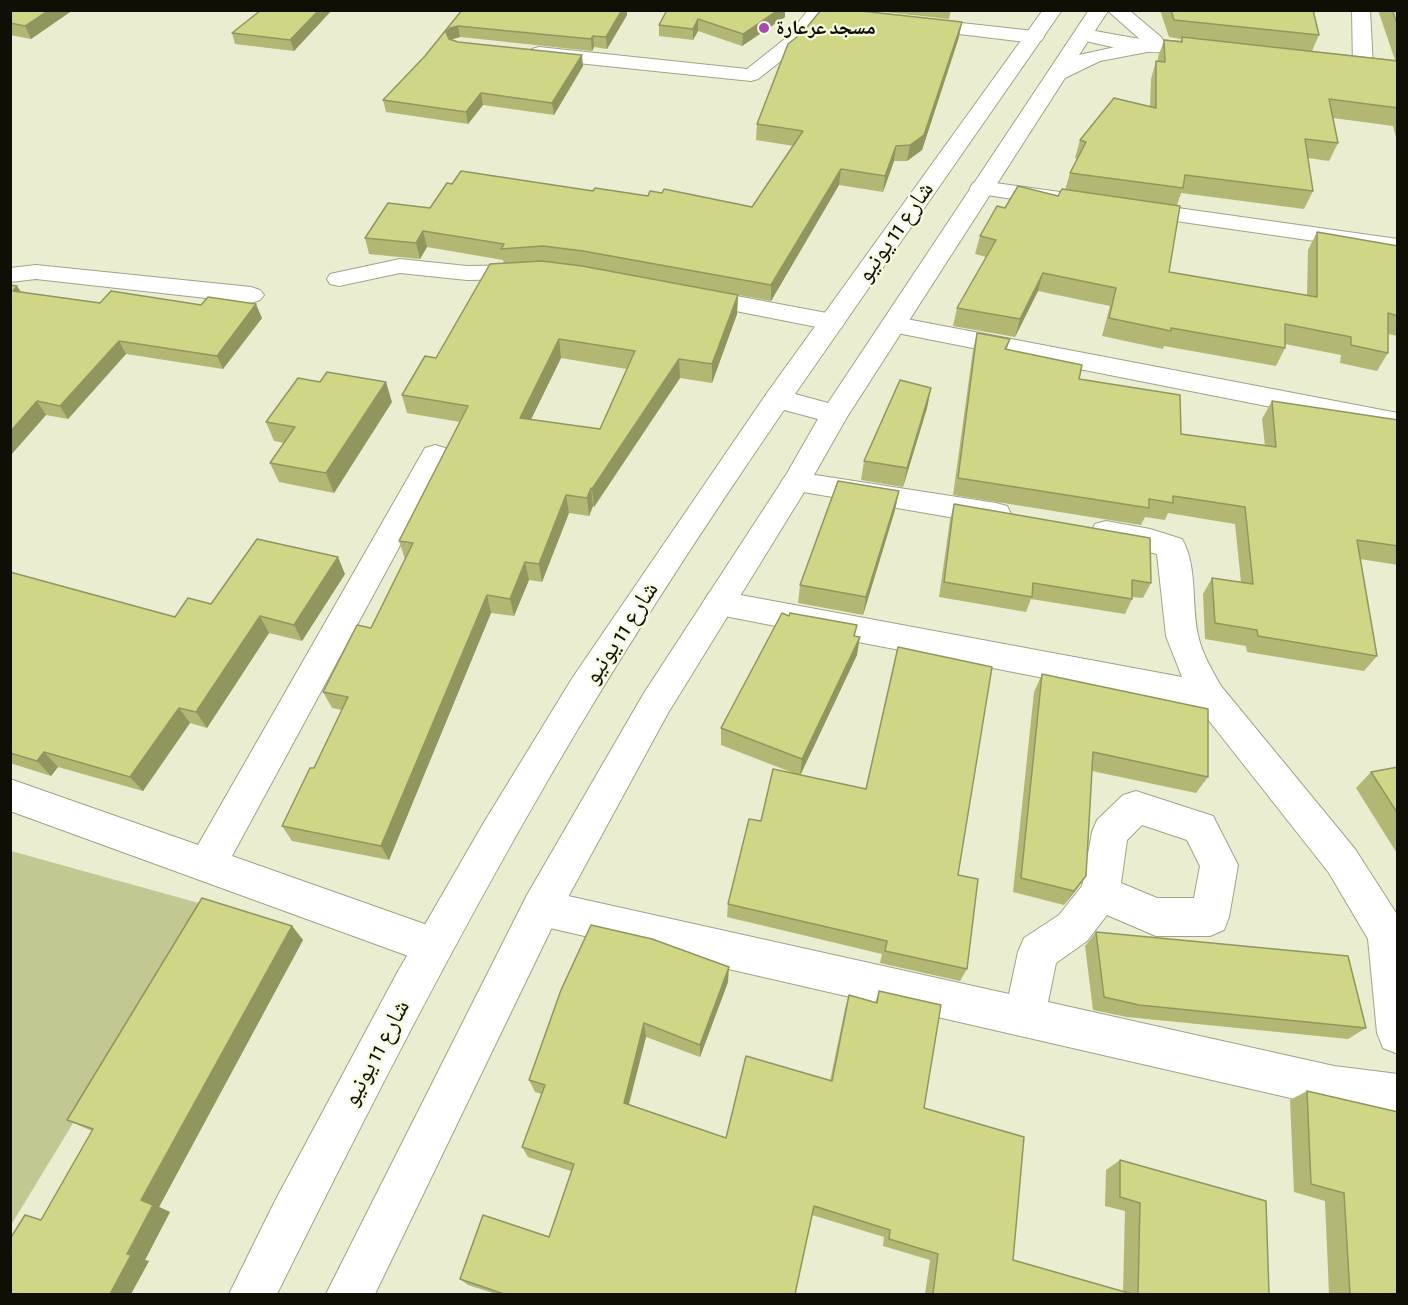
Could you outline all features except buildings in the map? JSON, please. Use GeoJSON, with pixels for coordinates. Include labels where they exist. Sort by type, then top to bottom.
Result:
{"type":"FeatureCollection","features":[{"type":"Feature","properties":{"kind":"main road","name":"شارع 11 يونيو"},"geometry":{"type":"LineString","coordinates":[[252,1294],[331,1138],[433,946],[585,687],[736,456],[1053,10]]}},
{"type":"Feature","properties":{"kind":"main road"},"geometry":{"type":"LineString","coordinates":[[1361,10],[1363,67]]}},
{"type":"Feature","properties":{"kind":"main road"},"geometry":{"type":"LineString","coordinates":[[519,51],[752,75],[793,42],[822,13]]}},
{"type":"Feature","properties":{"kind":"main road","name":"شارع 11 يونيو"},"geometry":{"type":"LineString","coordinates":[[350,1294],[541,908],[656,703],[796,482],[835,414],[896,325],[981,188],[1055,76],[1098,20]]}},
{"type":"Feature","properties":{"kind":"main road"},"geometry":{"type":"LineString","coordinates":[[1098,20],[1125,43],[1196,48]]}},
{"type":"Feature","properties":{"kind":"main road"},"geometry":{"type":"LineString","coordinates":[[1098,20],[1157,44]]}},
{"type":"Feature","properties":{"kind":"main road"},"geometry":{"type":"LineString","coordinates":[[896,21],[1034,37]]}},
{"type":"Feature","properties":{"kind":"main road"},"geometry":{"type":"LineString","coordinates":[[1055,76],[1072,64],[1097,56],[1157,44]]}},
{"type":"Feature","properties":{"kind":"main road"},"geometry":{"type":"LineString","coordinates":[[1341,64],[1386,69]]}},
{"type":"Feature","properties":{"kind":"main road"},"geometry":{"type":"LineString","coordinates":[[981,188],[1085,203]]}},
{"type":"Feature","properties":{"kind":"main road"},"geometry":{"type":"LineString","coordinates":[[1108,206],[1398,246]]}},
{"type":"Feature","properties":{"kind":"main road"},"geometry":{"type":"LineString","coordinates":[[339,279],[400,266],[467,273],[555,272]]}},
{"type":"Feature","properties":{"kind":"main road"},"geometry":{"type":"LineString","coordinates":[[10,275],[36,272],[251,295]]}},
{"type":"Feature","properties":{"kind":"main road"},"geometry":{"type":"LineString","coordinates":[[667,291],[832,322]]}},
{"type":"Feature","properties":{"kind":"main road"},"geometry":{"type":"LineString","coordinates":[[896,325],[1398,423]]}},
{"type":"Feature","properties":{"kind":"main road"},"geometry":{"type":"LineString","coordinates":[[777,399],[835,414]]}},
{"type":"Feature","properties":{"kind":"main road"},"geometry":{"type":"LineString","coordinates":[[207,865],[435,455]]}},
{"type":"Feature","properties":{"kind":"main road"},"geometry":{"type":"LineString","coordinates":[[796,482],[1020,518]]}},
{"type":"Feature","properties":{"kind":"main road"},"geometry":{"type":"LineString","coordinates":[[1079,528],[1150,540],[1171,547],[1177,568],[1182,635],[1193,668],[1209,696],[1342,861],[1392,936],[1398,1033]]}},
{"type":"Feature","properties":{"kind":"main road"},"geometry":{"type":"LineString","coordinates":[[719,603],[1209,696]]}},
{"type":"Feature","properties":{"kind":"main road"},"geometry":{"type":"LineString","coordinates":[[10,795],[433,946]]}},
{"type":"Feature","properties":{"kind":"main road"},"geometry":{"type":"LineString","coordinates":[[1025,1017],[1038,952],[1074,928],[1100,893]]}},
{"type":"Feature","properties":{"kind":"main road"},"geometry":{"type":"LineString","coordinates":[[541,908],[1334,1087],[1398,1095]]}},
{"type":"Feature","properties":{"kind":"green space"},"geometry":{"type":"Polygon","coordinates":[[[11,851],[206,905],[11,1225],[11,851]]]}},
{"type":"Feature","properties":{"kind":"place","name":"مسجد عرعارة"},"geometry":{"type":"Point","coordinates":[764,28]}}]}
